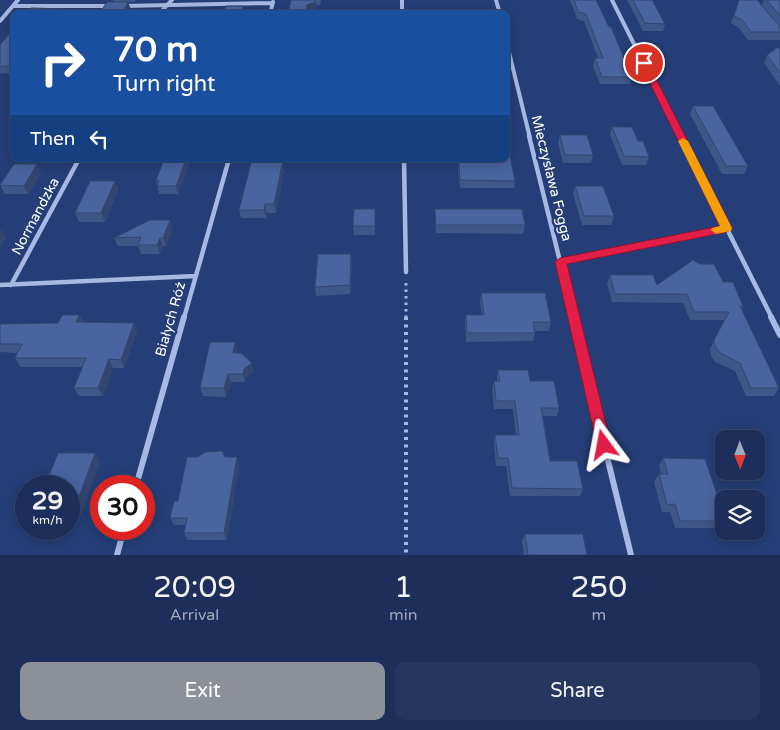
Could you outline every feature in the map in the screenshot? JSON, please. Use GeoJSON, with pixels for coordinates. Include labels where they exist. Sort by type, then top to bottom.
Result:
{"type":"FeatureCollection","features":[{"type":"Feature","properties":{"kind":"street"},"geometry":{"type":"LineString","coordinates":[[0,21],[18,0]]}},
{"type":"Feature","properties":{"kind":"street"},"geometry":{"type":"LineString","coordinates":[[162,10],[172,0]]}},
{"type":"Feature","properties":{"kind":"street"},"geometry":{"type":"LineString","coordinates":[[612,0],[780,336]]}},
{"type":"Feature","properties":{"kind":"street"},"geometry":{"type":"LineString","coordinates":[[13,6],[166,6],[273,2]]}},
{"type":"Feature","properties":{"kind":"street","name":"Mieczysława Fogga"},"geometry":{"type":"LineString","coordinates":[[510,56],[631,555]]}},
{"type":"Feature","properties":{"kind":"street","name":"Normandzka"},"geometry":{"type":"LineString","coordinates":[[11,284],[77,162]]}},
{"type":"Feature","properties":{"kind":"street","name":"Białych Róż"},"geometry":{"type":"LineString","coordinates":[[139,475],[228,162]]}},
{"type":"Feature","properties":{"kind":"street"},"geometry":{"type":"LineString","coordinates":[[404,162],[406,272]]}},
{"type":"Feature","properties":{"kind":"street"},"geometry":{"type":"LineString","coordinates":[[560,262],[727,228]]}},
{"type":"Feature","properties":{"kind":"street"},"geometry":{"type":"LineString","coordinates":[[0,285],[196,276]]}},
{"type":"Feature","properties":{"kind":"street"},"geometry":{"type":"LineString","coordinates":[[117,555],[121,540]]}},
{"type":"Feature","properties":{"kind":"path"},"geometry":{"type":"LineString","coordinates":[[406,272],[406,555]]}},
{"type":"Feature","properties":{"kind":"building"},"geometry":{"type":"Polygon","coordinates":[[[291,0],[315,0],[315,2],[307,5],[306,10],[289,10],[291,0]]]}},
{"type":"Feature","properties":{"kind":"building"},"geometry":{"type":"Polygon","coordinates":[[[574,0],[596,0],[609,27],[611,27],[632,77],[602,77],[595,58],[603,58],[586,14],[578,12],[574,0]]]}},
{"type":"Feature","properties":{"kind":"building"},"geometry":{"type":"Polygon","coordinates":[[[633,0],[652,0],[665,24],[645,23],[633,0]]]}},
{"type":"Feature","properties":{"kind":"building"},"geometry":{"type":"Polygon","coordinates":[[[739,0],[757,0],[780,27],[780,32],[751,32],[742,20],[734,16],[739,0]]]}},
{"type":"Feature","properties":{"kind":"building"},"geometry":{"type":"Polygon","coordinates":[[[767,0],[780,0],[780,16],[767,0]]]}},
{"type":"Feature","properties":{"kind":"building"},"geometry":{"type":"Polygon","coordinates":[[[107,2],[128,2],[124,10],[102,10],[107,2]]]}},
{"type":"Feature","properties":{"kind":"building"},"geometry":{"type":"Polygon","coordinates":[[[226,6],[243,6],[242,10],[224,10],[226,6]]]}},
{"type":"Feature","properties":{"kind":"building"},"geometry":{"type":"Polygon","coordinates":[[[31,8],[62,9],[61,10],[29,10],[31,8]]]}},
{"type":"Feature","properties":{"kind":"building"},"geometry":{"type":"Polygon","coordinates":[[[10,33],[10,66],[0,66],[0,45],[10,33]]]}},
{"type":"Feature","properties":{"kind":"building"},"geometry":{"type":"Polygon","coordinates":[[[778,47],[780,49],[780,73],[767,55],[778,47]]]}},
{"type":"Feature","properties":{"kind":"building"},"geometry":{"type":"Polygon","coordinates":[[[693,106],[713,106],[748,166],[726,166],[693,106]]]}},
{"type":"Feature","properties":{"kind":"building"},"geometry":{"type":"Polygon","coordinates":[[[612,127],[632,127],[638,141],[643,141],[649,157],[624,156],[612,127]]]}},
{"type":"Feature","properties":{"kind":"building"},"geometry":{"type":"Polygon","coordinates":[[[560,135],[587,135],[593,155],[565,155],[560,135]]]}},
{"type":"Feature","properties":{"kind":"building"},"geometry":{"type":"Polygon","coordinates":[[[510,156],[515,181],[460,180],[459,162],[510,162],[510,156]]]}},
{"type":"Feature","properties":{"kind":"building"},"geometry":{"type":"Polygon","coordinates":[[[163,162],[185,162],[176,186],[157,186],[159,180],[156,180],[163,162]]]}},
{"type":"Feature","properties":{"kind":"building"},"geometry":{"type":"Polygon","coordinates":[[[251,162],[283,162],[274,204],[265,204],[264,210],[239,210],[251,162]]]}},
{"type":"Feature","properties":{"kind":"building"},"geometry":{"type":"Polygon","coordinates":[[[14,164],[37,164],[24,186],[0,185],[14,164]]]}},
{"type":"Feature","properties":{"kind":"building"},"geometry":{"type":"Polygon","coordinates":[[[90,181],[115,181],[101,213],[75,213],[90,181]]]}},
{"type":"Feature","properties":{"kind":"building"},"geometry":{"type":"Polygon","coordinates":[[[575,186],[603,186],[614,216],[584,216],[575,186]]]}},
{"type":"Feature","properties":{"kind":"building"},"geometry":{"type":"Polygon","coordinates":[[[354,209],[375,209],[375,226],[353,226],[354,209]]]}},
{"type":"Feature","properties":{"kind":"building"},"geometry":{"type":"Polygon","coordinates":[[[435,209],[522,209],[525,225],[436,225],[435,209]]]}},
{"type":"Feature","properties":{"kind":"building"},"geometry":{"type":"Polygon","coordinates":[[[150,220],[170,220],[163,238],[160,238],[157,245],[138,245],[141,237],[114,238],[150,220]]]}},
{"type":"Feature","properties":{"kind":"building"},"geometry":{"type":"Polygon","coordinates":[[[318,254],[351,254],[350,285],[315,287],[318,254]]]}},
{"type":"Feature","properties":{"kind":"building"},"geometry":{"type":"Polygon","coordinates":[[[693,260],[699,264],[714,264],[723,282],[733,282],[743,306],[740,306],[779,388],[751,388],[740,363],[720,353],[716,348],[714,340],[729,312],[694,312],[687,294],[615,294],[610,275],[653,275],[657,285],[693,260]]]}},
{"type":"Feature","properties":{"kind":"building"},"geometry":{"type":"Polygon","coordinates":[[[481,293],[545,293],[551,322],[533,322],[535,333],[467,333],[466,315],[484,315],[481,293]]]}},
{"type":"Feature","properties":{"kind":"building"},"geometry":{"type":"Polygon","coordinates":[[[62,315],[79,315],[76,322],[134,323],[121,360],[109,359],[98,388],[74,388],[86,358],[15,358],[22,344],[0,344],[0,324],[58,323],[62,315]]]}},
{"type":"Feature","properties":{"kind":"building"},"geometry":{"type":"Polygon","coordinates":[[[210,342],[235,342],[233,353],[241,353],[252,363],[244,369],[243,374],[228,374],[224,388],[200,388],[210,342]]]}},
{"type":"Feature","properties":{"kind":"building"},"geometry":{"type":"Polygon","coordinates":[[[498,370],[528,370],[530,381],[554,381],[559,408],[541,408],[550,461],[577,461],[583,489],[512,488],[508,458],[498,458],[495,435],[519,435],[515,401],[496,401],[494,381],[500,381],[498,370]]]}},
{"type":"Feature","properties":{"kind":"building"},"geometry":{"type":"Polygon","coordinates":[[[222,451],[225,457],[237,457],[224,533],[184,533],[187,518],[170,518],[174,501],[178,501],[187,457],[198,457],[205,452],[222,451]]]}},
{"type":"Feature","properties":{"kind":"building"},"geometry":{"type":"Polygon","coordinates":[[[58,453],[95,453],[80,494],[80,475],[49,475],[58,453]]]}},
{"type":"Feature","properties":{"kind":"building"},"geometry":{"type":"Polygon","coordinates":[[[663,458],[705,459],[716,490],[715,521],[680,521],[675,504],[667,505],[659,474],[668,474],[663,458]]]}},
{"type":"Feature","properties":{"kind":"building"},"geometry":{"type":"Polygon","coordinates":[[[525,534],[583,534],[587,555],[528,555],[525,534]]]}},
{"type":"Feature","properties":{"kind":"slow traffic"},"geometry":{"type":"LineString","coordinates":[[683,141],[727,228],[716,230]]}},
{"type":"Feature","properties":{"kind":"route"},"geometry":{"type":"LineString","coordinates":[[604,445],[560,262],[727,228],[644,63]]}}]}
